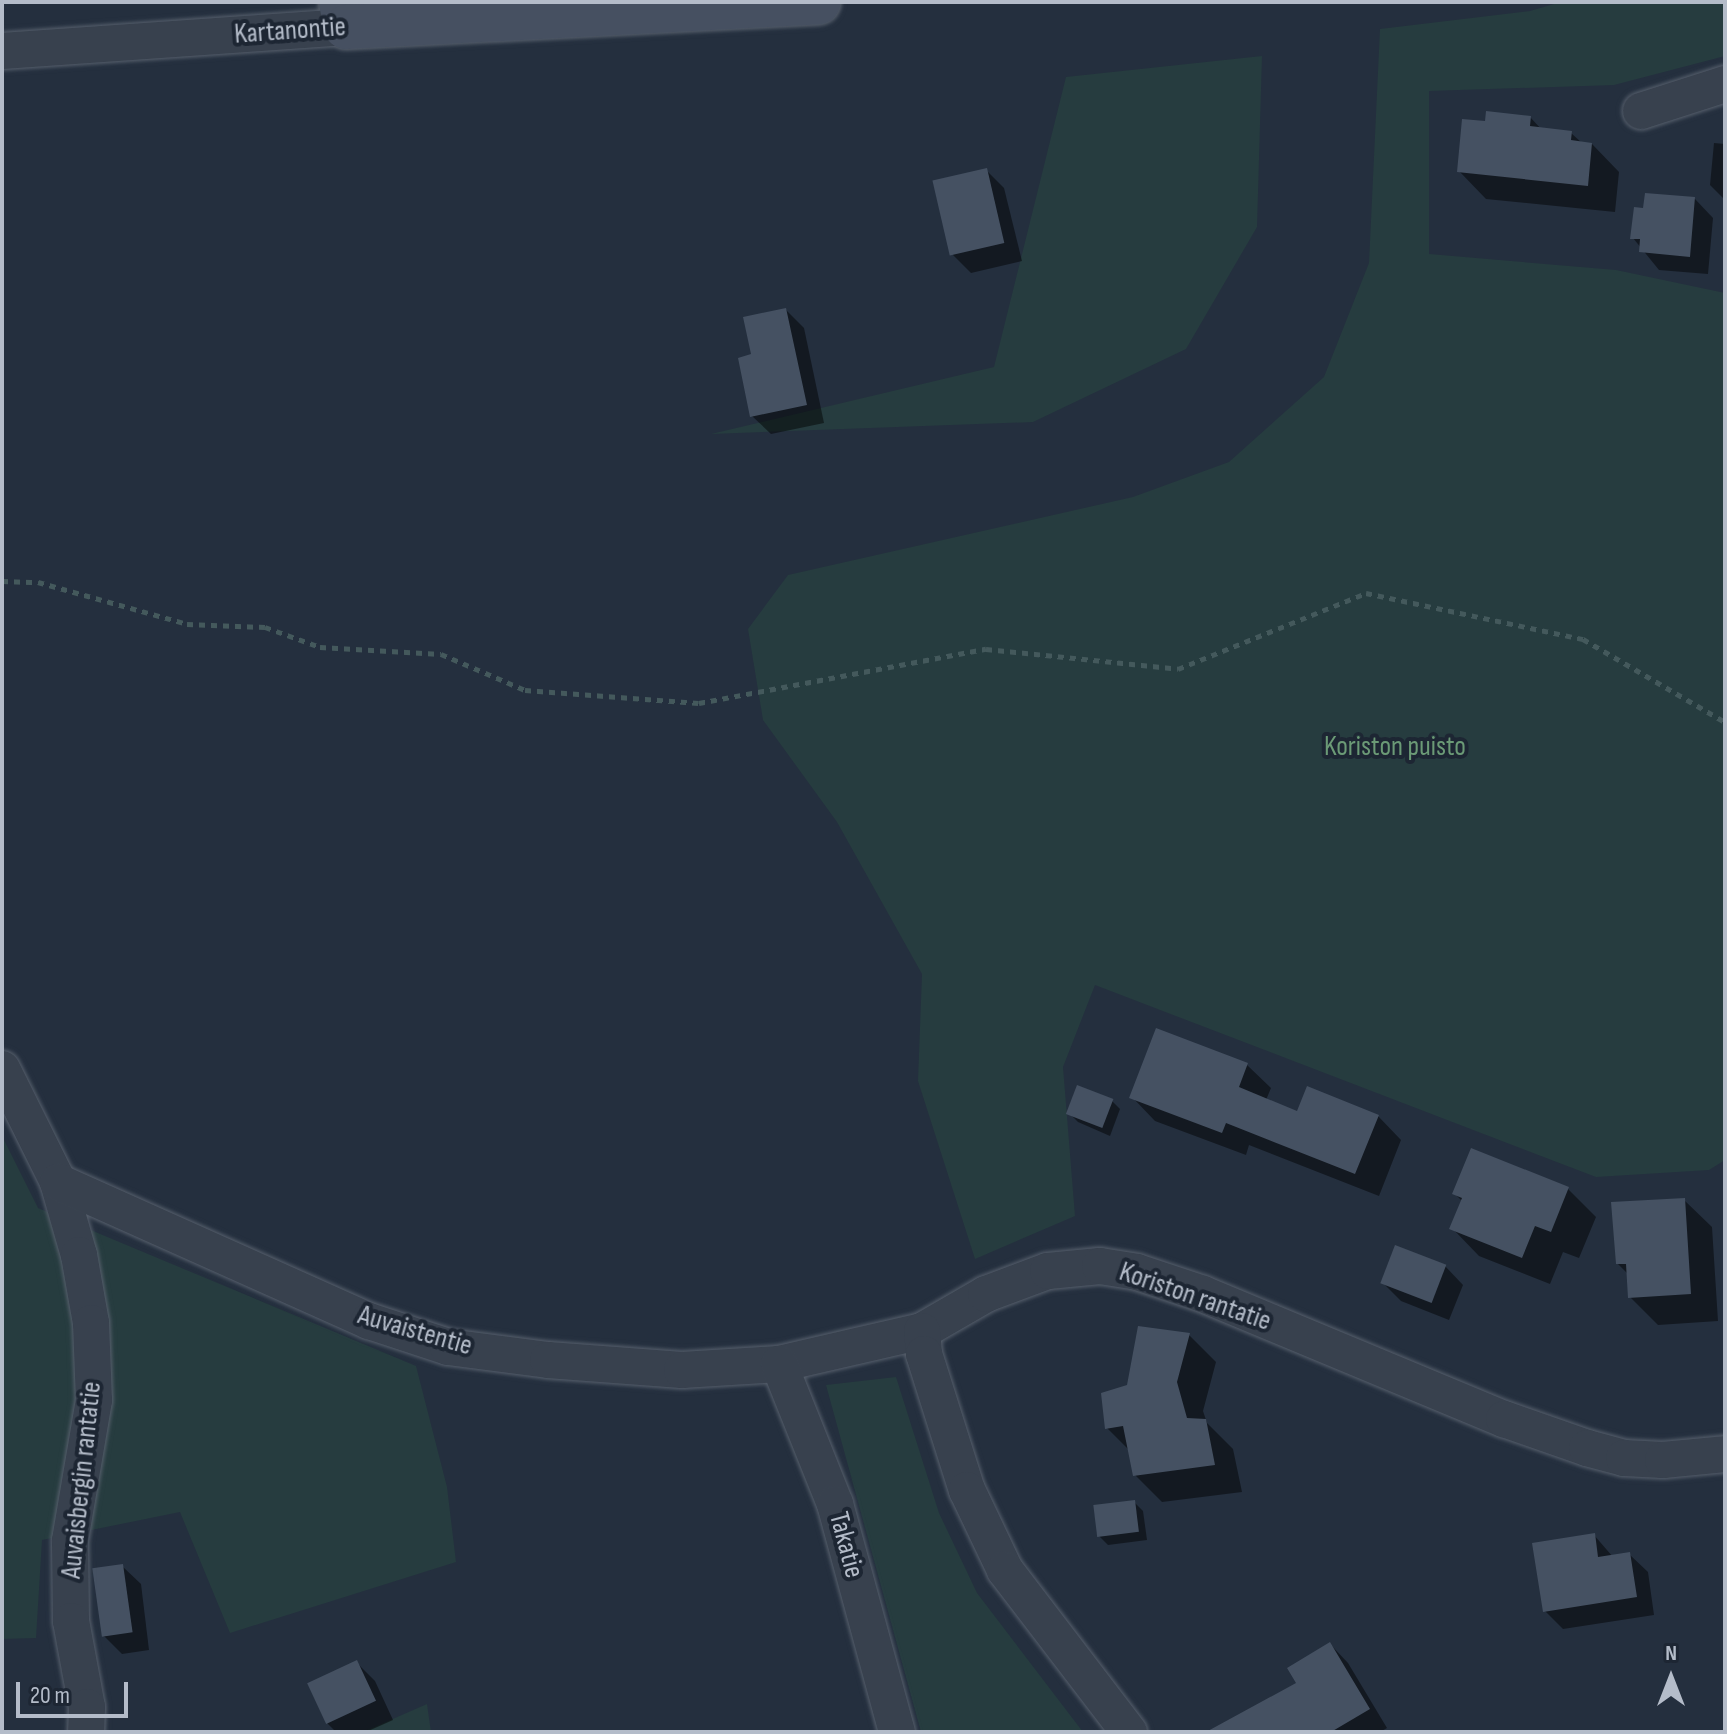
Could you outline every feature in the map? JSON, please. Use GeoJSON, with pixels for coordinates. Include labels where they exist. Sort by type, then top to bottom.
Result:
{"type":"FeatureCollection","features":[{"type":"Feature","properties":{"kind":"street","name":"Kartanontie"},"geometry":{"type":"LineString","coordinates":[[2,51],[344,14],[818,2]]}},
{"type":"Feature","properties":{"kind":"street"},"geometry":{"type":"LineString","coordinates":[[1641,111],[1725,84]]}},
{"type":"Feature","properties":{"kind":"street"},"geometry":{"type":"LineString","coordinates":[[2,1069],[58,1182]]}},
{"type":"Feature","properties":{"kind":"street","name":"Auvaistentie"},"geometry":{"type":"LineString","coordinates":[[58,1182],[369,1321],[448,1347],[548,1360],[682,1370],[779,1364],[922,1331]]}},
{"type":"Feature","properties":{"kind":"street","name":"Auvaisbergin rantatie"},"geometry":{"type":"LineString","coordinates":[[58,1182],[79,1255],[91,1323],[94,1400],[70,1541],[71,1621],[87,1707],[86,1732]]}},
{"type":"Feature","properties":{"kind":"street","name":"Koriston rantatie"},"geometry":{"type":"LineString","coordinates":[[922,1331],[986,1294],[1048,1271],[1100,1266],[1137,1272],[1203,1294],[1504,1419],[1587,1448],[1624,1458],[1663,1460],[1725,1454]]}},
{"type":"Feature","properties":{"kind":"street"},"geometry":{"type":"LineString","coordinates":[[922,1331],[924,1354],[967,1490],[1005,1570],[1129,1732]]}},
{"type":"Feature","properties":{"kind":"street","name":"Takatie"},"geometry":{"type":"LineString","coordinates":[[779,1364],[835,1504],[897,1732]]}},
{"type":"Feature","properties":{"kind":"path"},"geometry":{"type":"LineString","coordinates":[[2,581],[38,582],[187,624],[265,627],[320,647],[441,654],[525,690],[699,703],[986,649],[1178,669],[1366,593],[1583,639],[1725,722]]}},
{"type":"Feature","properties":{"kind":"green space","name":"Koriston puisto"},"geometry":{"type":"Polygon","coordinates":[[[1561,2],[1725,2],[1725,56],[1614,85],[1429,91],[1429,254],[1616,270],[1725,293],[1725,1160],[1709,1170],[1596,1177],[1095,985],[1063,1067],[1075,1216],[975,1259],[918,1081],[922,974],[837,822],[763,720],[748,629],[788,575],[1133,497],[1229,462],[1324,377],[1369,263],[1380,29],[1530,11],[1561,2]]]}},
{"type":"Feature","properties":{"kind":"green space"},"geometry":{"type":"Polygon","coordinates":[[[1262,56],[1257,227],[1186,349],[1033,422],[711,434],[994,367],[1066,77],[1262,56]]]}},
{"type":"Feature","properties":{"kind":"green space"},"geometry":{"type":"Polygon","coordinates":[[[2,1136],[38,1208],[416,1366],[447,1487],[456,1562],[230,1633],[180,1512],[42,1540],[36,1638],[2,1639],[2,1136]]]}},
{"type":"Feature","properties":{"kind":"green space"},"geometry":{"type":"Polygon","coordinates":[[[896,1377],[939,1513],[977,1593],[1083,1732],[921,1732],[826,1385],[896,1377]]]}},
{"type":"Feature","properties":{"kind":"green space"},"geometry":{"type":"Polygon","coordinates":[[[427,1704],[431,1732],[363,1732],[427,1704]]]}},
{"type":"Feature","properties":{"kind":"building"},"geometry":{"type":"Polygon","coordinates":[[[1486,111],[1531,116],[1530,126],[1572,131],[1571,140],[1592,143],[1588,186],[1457,172],[1462,119],[1485,121],[1486,111]]]}},
{"type":"Feature","properties":{"kind":"building"},"geometry":{"type":"Polygon","coordinates":[[[987,168],[1004,243],[950,256],[932,181],[987,168]]]}},
{"type":"Feature","properties":{"kind":"building"},"geometry":{"type":"Polygon","coordinates":[[[1645,193],[1695,197],[1690,257],[1639,252],[1640,239],[1630,239],[1634,207],[1643,208],[1645,193]]]}},
{"type":"Feature","properties":{"kind":"building"},"geometry":{"type":"Polygon","coordinates":[[[786,308],[807,405],[750,417],[738,358],[751,354],[743,317],[786,308]]]}},
{"type":"Feature","properties":{"kind":"building"},"geometry":{"type":"Polygon","coordinates":[[[1156,1028],[1248,1063],[1239,1087],[1297,1111],[1307,1086],[1379,1115],[1355,1174],[1226,1123],[1222,1133],[1129,1098],[1156,1028]]]}},
{"type":"Feature","properties":{"kind":"building"},"geometry":{"type":"Polygon","coordinates":[[[1077,1085],[1113,1099],[1102,1128],[1066,1114],[1077,1085]]]}},
{"type":"Feature","properties":{"kind":"building"},"geometry":{"type":"Polygon","coordinates":[[[1471,1148],[1569,1187],[1551,1232],[1535,1226],[1522,1258],[1449,1229],[1462,1198],[1452,1194],[1471,1148]]]}},
{"type":"Feature","properties":{"kind":"building"},"geometry":{"type":"Polygon","coordinates":[[[1685,1198],[1691,1294],[1628,1298],[1626,1264],[1616,1264],[1611,1202],[1685,1198]]]}},
{"type":"Feature","properties":{"kind":"building"},"geometry":{"type":"Polygon","coordinates":[[[1395,1245],[1446,1265],[1432,1303],[1380,1283],[1395,1245]]]}},
{"type":"Feature","properties":{"kind":"building"},"geometry":{"type":"Polygon","coordinates":[[[1138,1326],[1190,1333],[1177,1382],[1187,1418],[1206,1419],[1215,1465],[1133,1476],[1123,1426],[1105,1429],[1101,1393],[1127,1385],[1138,1326]]]}},
{"type":"Feature","properties":{"kind":"building"},"geometry":{"type":"Polygon","coordinates":[[[1135,1500],[1139,1532],[1097,1537],[1093,1505],[1135,1500]]]}},
{"type":"Feature","properties":{"kind":"building"},"geometry":{"type":"Polygon","coordinates":[[[1595,1533],[1598,1557],[1630,1552],[1637,1597],[1543,1612],[1532,1543],[1595,1533]]]}},
{"type":"Feature","properties":{"kind":"building"},"geometry":{"type":"Polygon","coordinates":[[[123,1564],[133,1632],[102,1637],[92,1568],[123,1564]]]}},
{"type":"Feature","properties":{"kind":"building"},"geometry":{"type":"Polygon","coordinates":[[[1330,1642],[1370,1709],[1331,1732],[1206,1732],[1296,1683],[1287,1668],[1330,1642]]]}},
{"type":"Feature","properties":{"kind":"building"},"geometry":{"type":"Polygon","coordinates":[[[357,1660],[376,1701],[326,1724],[307,1683],[357,1660]]]}}]}
